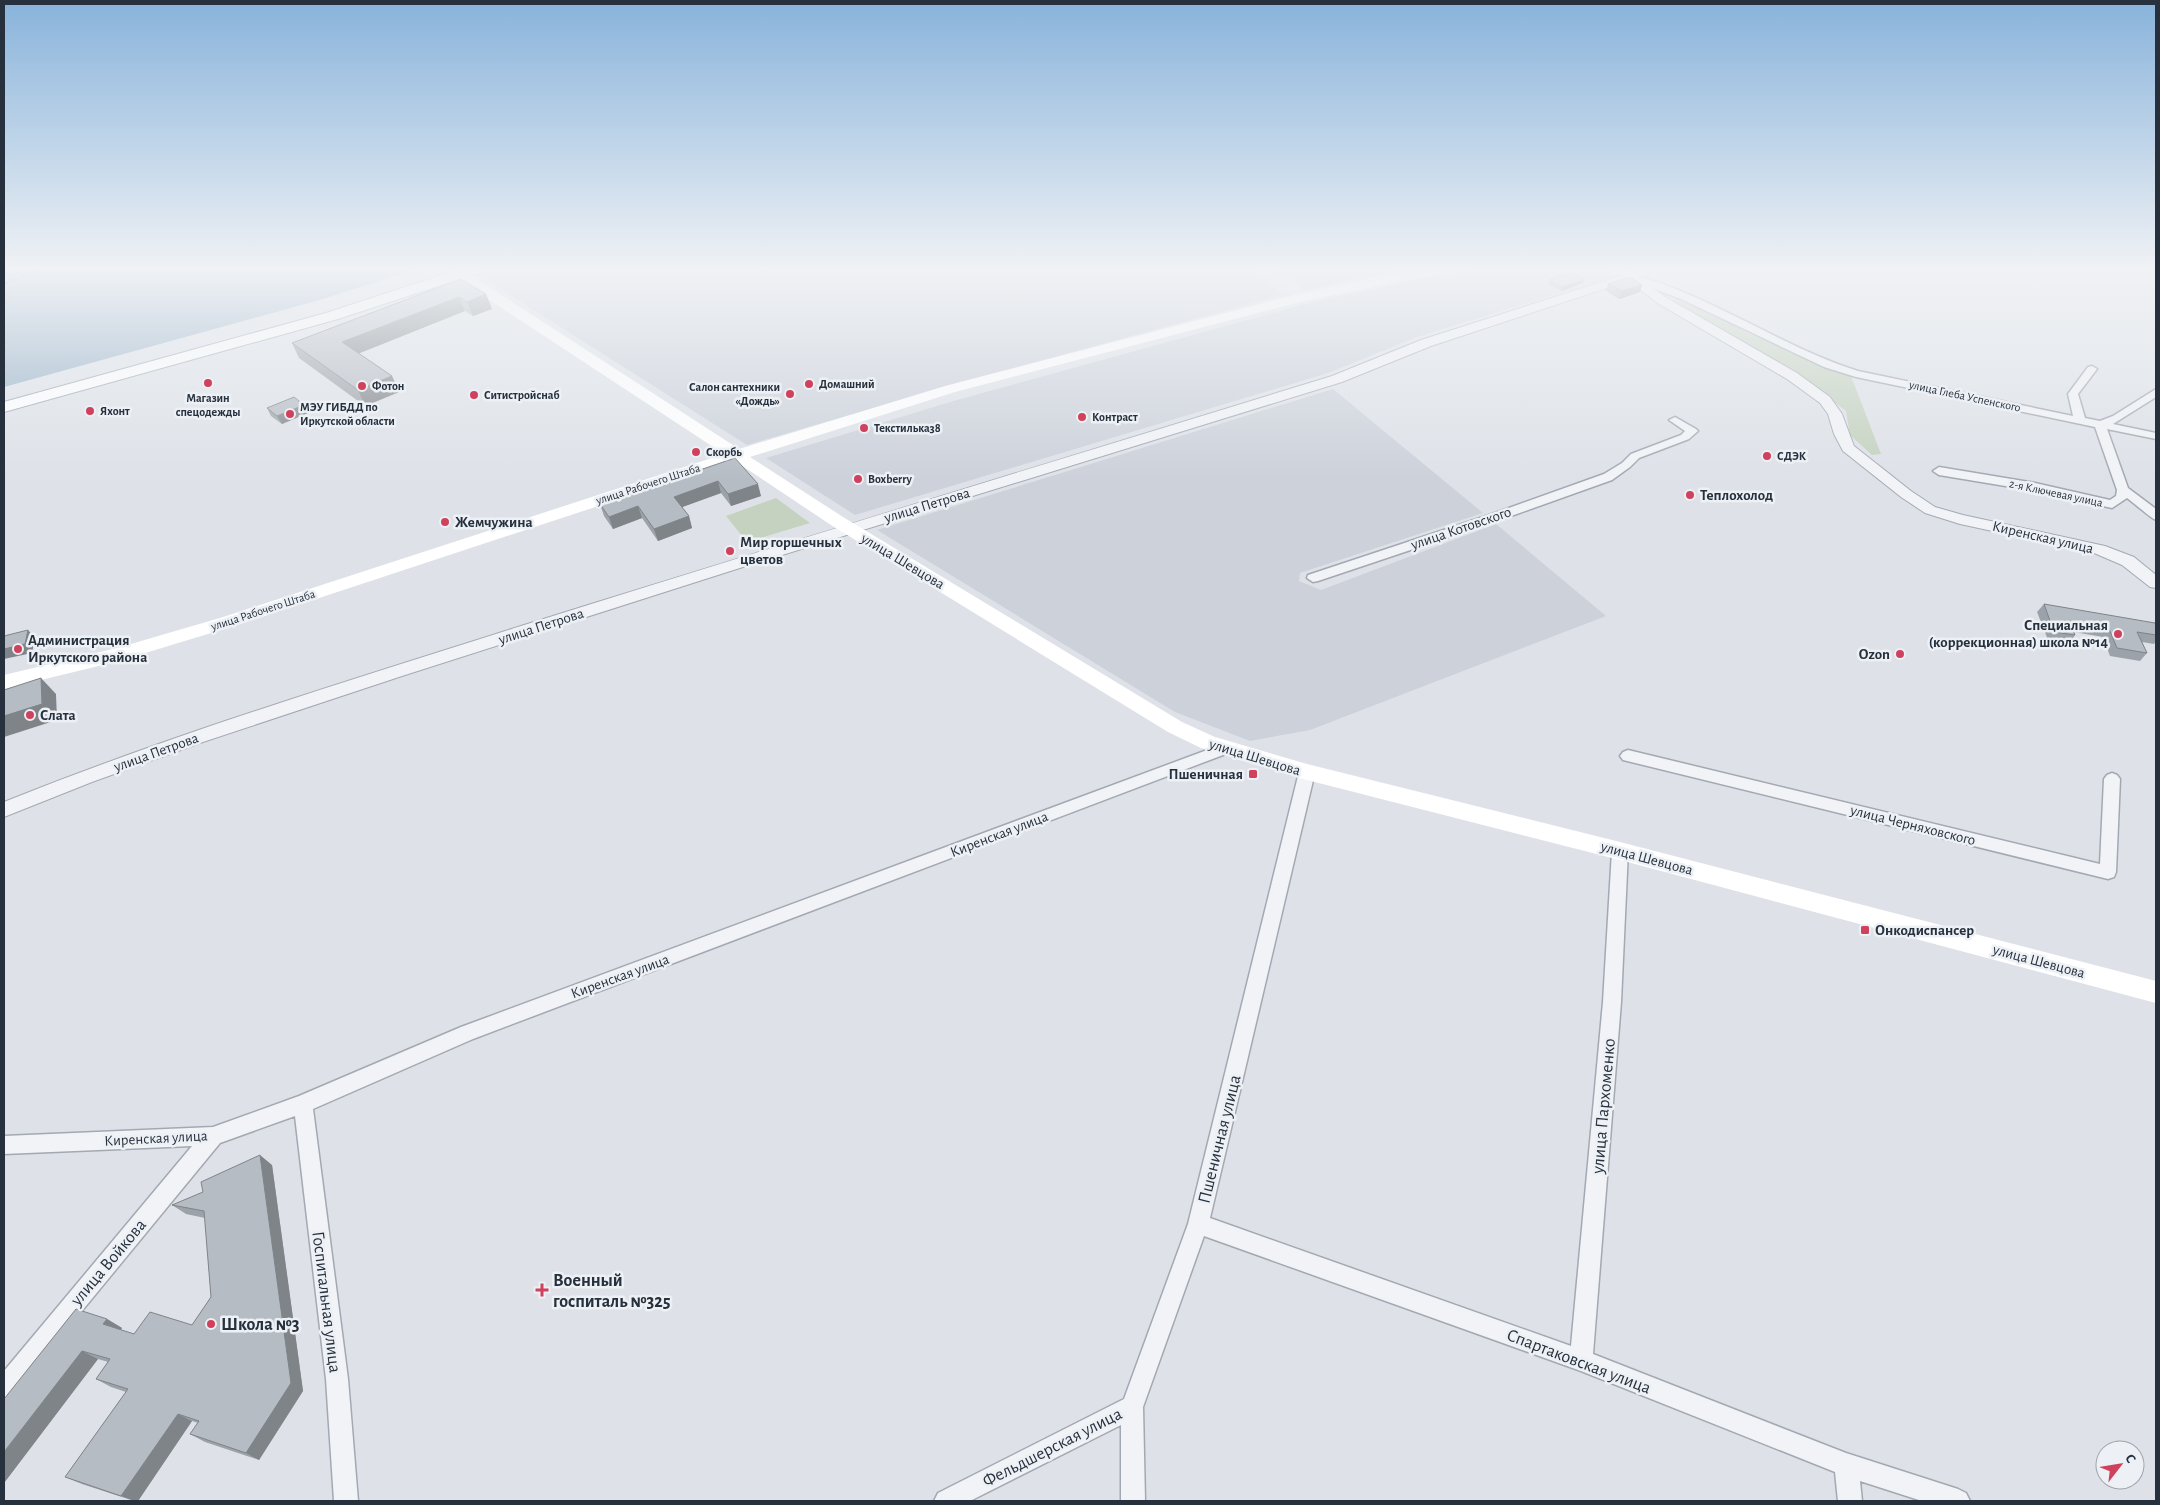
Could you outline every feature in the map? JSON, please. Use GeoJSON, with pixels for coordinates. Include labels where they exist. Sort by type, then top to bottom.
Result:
{"type":"FeatureCollection","features":[{"type":"Feature","properties":{"kind":"main road"},"geometry":{"type":"LineString","coordinates":[[4,402],[232,339]]}},
{"type":"Feature","properties":{"kind":"main road"},"geometry":{"type":"LineString","coordinates":[[4,407],[250,339]]}},
{"type":"Feature","properties":{"kind":"main road","name":"улица Шевцова"},"geometry":{"type":"LineString","coordinates":[[560,339],[849,529],[1175,727],[1208,743],[1307,772],[1620,851],[2156,992]]}},
{"type":"Feature","properties":{"kind":"main road","name":"улица Рабочего Штаба"},"geometry":{"type":"LineString","coordinates":[[4,682],[119,654],[228,622],[738,455],[950,389],[1141,339]]}},
{"type":"Feature","properties":{"kind":"street","name":"улица Петрова"},"geometry":{"type":"LineString","coordinates":[[4,810],[85,777],[196,737],[849,529],[1337,379],[1438,339]]}},
{"type":"Feature","properties":{"kind":"street","name":"Киренская улица"},"geometry":{"type":"LineString","coordinates":[[1729,339],[1792,376],[1825,400],[1836,414],[1841,434],[1848,448],[1924,507],[1960,519],[2099,549],[2128,561],[2156,583]]}},
{"type":"Feature","properties":{"kind":"street","name":"улица Глеба Успенского"},"geometry":{"type":"LineString","coordinates":[[1772,339],[1819,361],[1856,374],[2156,436]]}},
{"type":"Feature","properties":{"kind":"street"},"geometry":{"type":"LineString","coordinates":[[2080,420],[2073,394],[2092,369]]}},
{"type":"Feature","properties":{"kind":"street"},"geometry":{"type":"LineString","coordinates":[[2123,490],[2100,425],[2117,418],[2156,392]]}},
{"type":"Feature","properties":{"kind":"street","name":"улица Котовского"},"geometry":{"type":"LineString","coordinates":[[1313,578],[1496,517],[1608,477],[1626,465],[1635,456],[1685,437],[1692,431],[1675,420]]}},
{"type":"Feature","properties":{"kind":"street","name":"2-я Ключевая улица"},"geometry":{"type":"LineString","coordinates":[[1939,472],[2035,487],[2099,503],[2112,504],[2122,497],[2123,490],[2147,506],[2156,516]]}},
{"type":"Feature","properties":{"kind":"street","name":"Киренская улица"},"geometry":{"type":"LineString","coordinates":[[4,1145],[213,1136],[302,1104],[467,1032],[719,940],[1226,748]]}},
{"type":"Feature","properties":{"kind":"street","name":"улица Черняховского"},"geometry":{"type":"LineString","coordinates":[[1628,756],[2108,872],[2112,779]]}},
{"type":"Feature","properties":{"kind":"street","name":"Пшеничная улица"},"geometry":{"type":"LineString","coordinates":[[1134,1501],[1132,1407],[1198,1224],[1307,772]]}},
{"type":"Feature","properties":{"kind":"street","name":"улица Пархоменко"},"geometry":{"type":"LineString","coordinates":[[1581,1360],[1612,1002],[1620,851]]}},
{"type":"Feature","properties":{"kind":"street","name":"Госпитальная улица"},"geometry":{"type":"LineString","coordinates":[[302,1104],[337,1380],[346,1501]]}},
{"type":"Feature","properties":{"kind":"street","name":"улица Войкова"},"geometry":{"type":"LineString","coordinates":[[4,1388],[213,1136]]}},
{"type":"Feature","properties":{"kind":"street","name":"Спартаковская улица"},"geometry":{"type":"LineString","coordinates":[[1198,1224],[1581,1360],[1846,1465],[1958,1501]]}},
{"type":"Feature","properties":{"kind":"street","name":"Фельдшерская улица"},"geometry":{"type":"LineString","coordinates":[[946,1501],[1132,1407]]}},
{"type":"Feature","properties":{"kind":"street"},"geometry":{"type":"LineString","coordinates":[[1846,1465],[1850,1501]]}},
{"type":"Feature","properties":{"kind":"shaded area"},"geometry":{"type":"Polygon","coordinates":[[[580,339],[1120,339],[945,387],[747,445],[580,339]]]}},
{"type":"Feature","properties":{"kind":"shaded area"},"geometry":{"type":"Polygon","coordinates":[[[1178,339],[1411,339],[1328,373],[855,515],[766,458],[957,400],[1178,339]]]}},
{"type":"Feature","properties":{"kind":"shaded area"},"geometry":{"type":"Polygon","coordinates":[[[1333,389],[1483,513],[1300,573],[1299,581],[1321,590],[1496,524],[1606,616],[1310,730],[1250,741],[1175,712],[877,530],[1333,389]]]}},
{"type":"Feature","properties":{"kind":"green space"},"geometry":{"type":"Polygon","coordinates":[[[1736,339],[1762,339],[1851,376],[1881,454],[1872,455],[1850,435],[1846,411],[1802,377],[1736,339]]]}},
{"type":"Feature","properties":{"kind":"green space"},"geometry":{"type":"Polygon","coordinates":[[[776,498],[810,523],[747,542],[726,516],[776,498]]]}},
{"type":"Feature","properties":{"kind":"water"},"geometry":{"type":"Polygon","coordinates":[[[4,339],[177,339],[4,387],[4,339]]]}},
{"type":"Feature","properties":{"kind":"building"},"geometry":{"type":"Polygon","coordinates":[[[302,339],[349,339],[342,342],[392,376],[358,390],[292,343],[302,339]]]}},
{"type":"Feature","properties":{"kind":"building"},"geometry":{"type":"Polygon","coordinates":[[[294,397],[304,405],[277,416],[267,408],[294,397]]]}},
{"type":"Feature","properties":{"kind":"building"},"geometry":{"type":"Polygon","coordinates":[[[735,458],[758,484],[728,494],[718,481],[674,497],[689,516],[654,529],[638,506],[609,517],[600,504],[735,458]]]}},
{"type":"Feature","properties":{"kind":"building"},"geometry":{"type":"Polygon","coordinates":[[[2044,604],[2155,623],[2156,635],[2137,632],[2147,653],[2117,648],[2109,629],[2070,622],[2075,635],[2054,632],[2044,604]]]}},
{"type":"Feature","properties":{"kind":"building"},"geometry":{"type":"Polygon","coordinates":[[[28,630],[25,644],[4,649],[4,636],[28,630]]]}},
{"type":"Feature","properties":{"kind":"building"},"geometry":{"type":"Polygon","coordinates":[[[41,678],[42,704],[4,716],[4,690],[41,678]]]}},
{"type":"Feature","properties":{"kind":"building"},"geometry":{"type":"Polygon","coordinates":[[[260,1155],[291,1383],[246,1453],[190,1434],[199,1421],[178,1414],[121,1496],[65,1477],[128,1389],[96,1379],[110,1359],[82,1351],[4,1452],[4,1399],[76,1309],[107,1319],[103,1324],[134,1334],[150,1312],[192,1325],[211,1297],[204,1211],[172,1205],[203,1192],[201,1182],[260,1155]]]}},
{"type":"Feature","properties":{"kind":"place","name":"Магазин спецодежды"},"geometry":{"type":"Point","coordinates":[208,383]}},
{"type":"Feature","properties":{"kind":"place","name":"Домашний"},"geometry":{"type":"Point","coordinates":[809,384]}},
{"type":"Feature","properties":{"kind":"place","name":"Фотон"},"geometry":{"type":"Point","coordinates":[362,386]}},
{"type":"Feature","properties":{"kind":"place","name":"Салон сантехники «Дождь»"},"geometry":{"type":"Point","coordinates":[790,394]}},
{"type":"Feature","properties":{"kind":"place","name":"Ситистройснаб"},"geometry":{"type":"Point","coordinates":[474,395]}},
{"type":"Feature","properties":{"kind":"place","name":"Яхонт"},"geometry":{"type":"Point","coordinates":[90,411]}},
{"type":"Feature","properties":{"kind":"place","name":"МЭУ ГИБДД по Иркутской области"},"geometry":{"type":"Point","coordinates":[290,414]}},
{"type":"Feature","properties":{"kind":"place","name":"Контраст"},"geometry":{"type":"Point","coordinates":[1082,417]}},
{"type":"Feature","properties":{"kind":"place","name":"Текстилька38"},"geometry":{"type":"Point","coordinates":[864,428]}},
{"type":"Feature","properties":{"kind":"place","name":"Скорбь"},"geometry":{"type":"Point","coordinates":[696,452]}},
{"type":"Feature","properties":{"kind":"place","name":"СДЭК"},"geometry":{"type":"Point","coordinates":[1767,456]}},
{"type":"Feature","properties":{"kind":"place","name":"Boxberry"},"geometry":{"type":"Point","coordinates":[858,479]}},
{"type":"Feature","properties":{"kind":"place","name":"Теплохолод"},"geometry":{"type":"Point","coordinates":[1690,495]}},
{"type":"Feature","properties":{"kind":"place","name":"Жемчужина"},"geometry":{"type":"Point","coordinates":[445,522]}},
{"type":"Feature","properties":{"kind":"place","name":"Мир горшечных цветов"},"geometry":{"type":"Point","coordinates":[730,551]}},
{"type":"Feature","properties":{"kind":"place","name":"Специальная (коррекционная) школа №14"},"geometry":{"type":"Point","coordinates":[2118,634]}},
{"type":"Feature","properties":{"kind":"place","name":"Администрация Иркутского района"},"geometry":{"type":"Point","coordinates":[18,649]}},
{"type":"Feature","properties":{"kind":"place","name":"Ozon"},"geometry":{"type":"Point","coordinates":[1900,654]}},
{"type":"Feature","properties":{"kind":"place","name":"Слата"},"geometry":{"type":"Point","coordinates":[30,715]}},
{"type":"Feature","properties":{"kind":"place","name":"Пшеничная"},"geometry":{"type":"Point","coordinates":[1253,774]}},
{"type":"Feature","properties":{"kind":"place","name":"Онкодиспансер"},"geometry":{"type":"Point","coordinates":[1865,930]}},
{"type":"Feature","properties":{"kind":"place","name":"Военный госпиталь №325"},"geometry":{"type":"Point","coordinates":[542,1290]}},
{"type":"Feature","properties":{"kind":"place","name":"Школа №3"},"geometry":{"type":"Point","coordinates":[211,1324]}}]}
